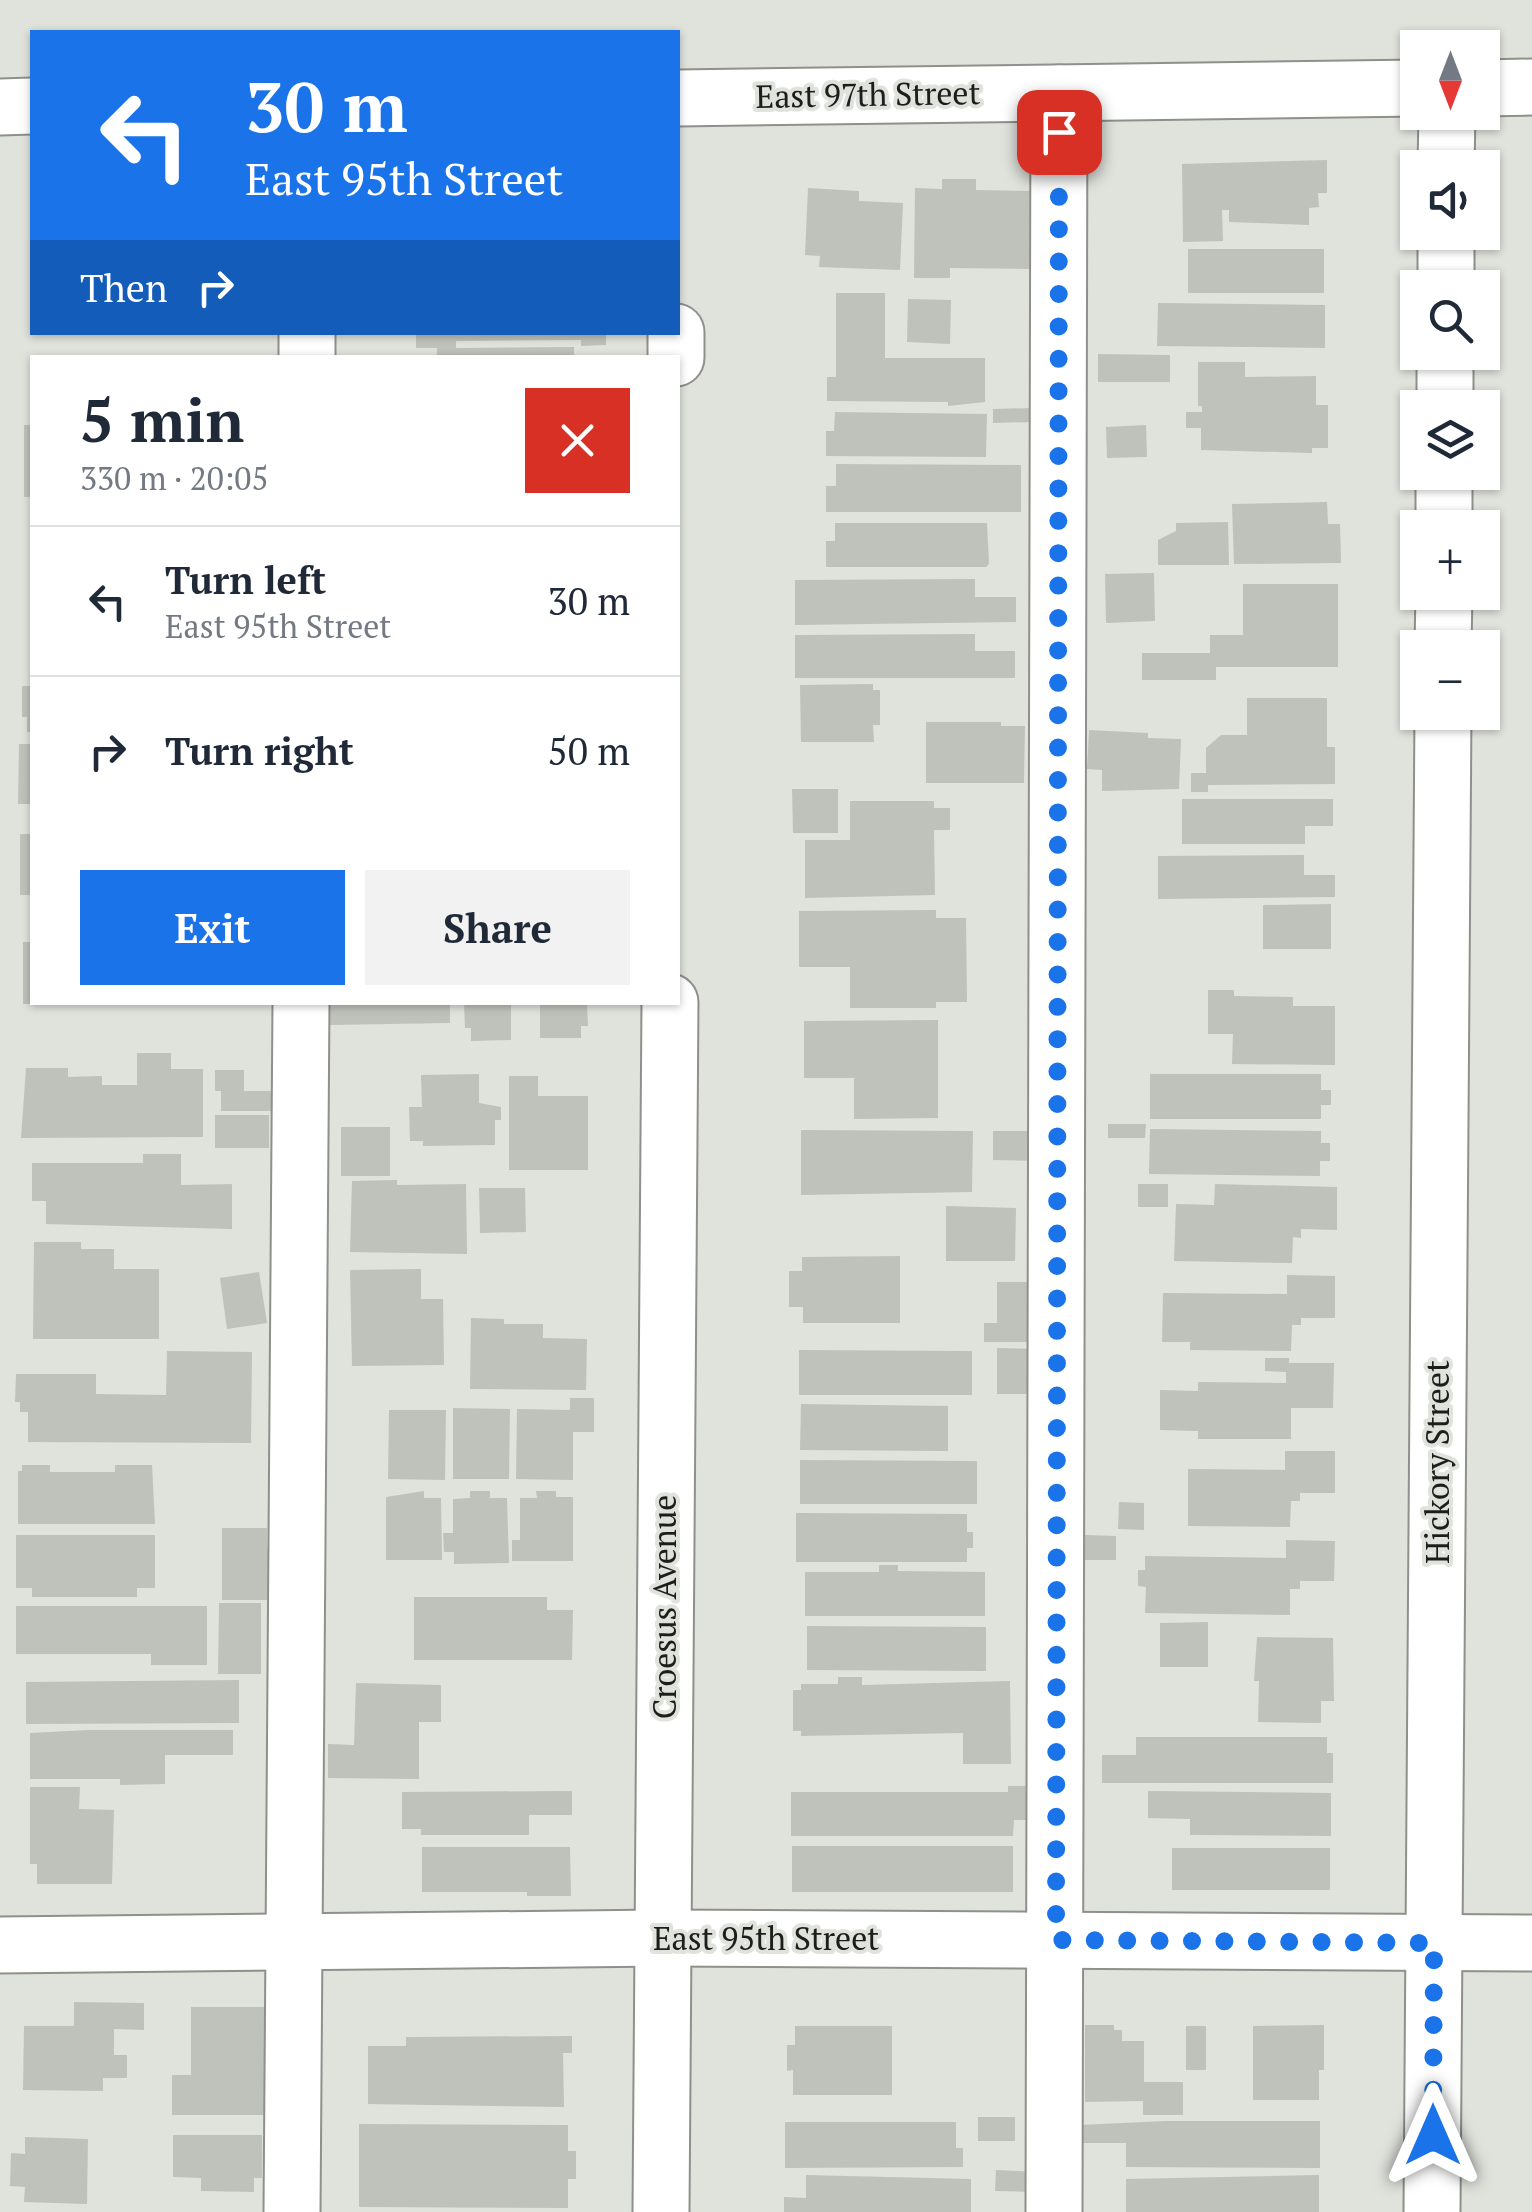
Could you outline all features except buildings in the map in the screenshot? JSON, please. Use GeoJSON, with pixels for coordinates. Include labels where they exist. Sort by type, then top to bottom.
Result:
{"type":"FeatureCollection","features":[{"type":"Feature","properties":{"kind":"street"},"geometry":{"type":"LineString","coordinates":[[1500,88],[1532,87]]}},
{"type":"Feature","properties":{"kind":"street","name":"East 97th Street"},"geometry":{"type":"LineString","coordinates":[[680,98],[1400,88]]}},
{"type":"Feature","properties":{"kind":"street"},"geometry":{"type":"LineString","coordinates":[[1054,2212],[1060,93]]}},
{"type":"Feature","properties":{"kind":"street"},"geometry":{"type":"LineString","coordinates":[[0,107],[30,106]]}},
{"type":"Feature","properties":{"kind":"street","name":"Hickory Street"},"geometry":{"type":"LineString","coordinates":[[1432,2212],[1443,730]]}},
{"type":"Feature","properties":{"kind":"street"},"geometry":{"type":"LineString","coordinates":[[292,2212],[301,1005]]}},
{"type":"Feature","properties":{"kind":"street","name":"Croesus Avenue"},"geometry":{"type":"LineString","coordinates":[[662,2212],[670,1005]]}},
{"type":"Feature","properties":{"kind":"street","name":"East 95th Street"},"geometry":{"type":"LineString","coordinates":[[0,1945],[662,1938],[1532,1943]]}},
{"type":"Feature","properties":{"kind":"route"},"geometry":{"type":"LineString","coordinates":[[1059,132],[1056,1940],[1434,1943],[1433,2135]]}}]}
